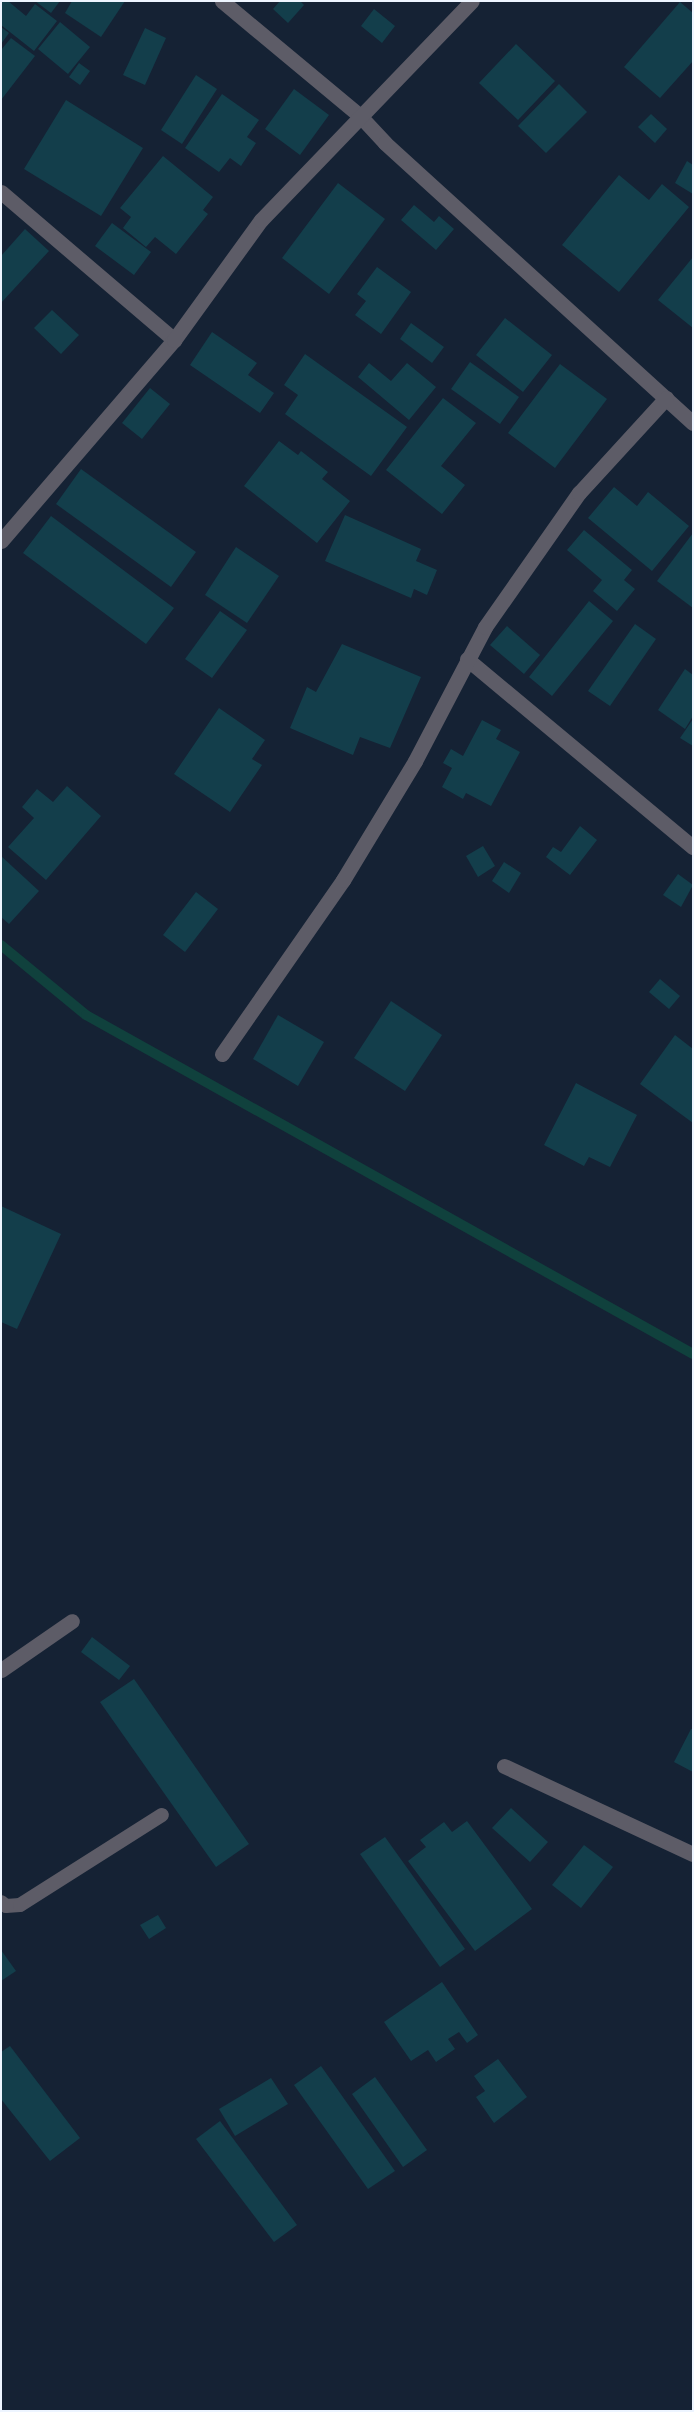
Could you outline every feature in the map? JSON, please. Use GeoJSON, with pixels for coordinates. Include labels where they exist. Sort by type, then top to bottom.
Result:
{"type":"FeatureCollection","features":[{"type":"Feature","properties":{"kind":"street"},"geometry":{"type":"LineString","coordinates":[[222,1],[361,117],[385,143],[693,423]]}},
{"type":"Feature","properties":{"kind":"street"},"geometry":{"type":"LineString","coordinates":[[1,541],[174,340],[261,220],[472,1]]}},
{"type":"Feature","properties":{"kind":"street"},"geometry":{"type":"LineString","coordinates":[[1,192],[174,340]]}},
{"type":"Feature","properties":{"kind":"street"},"geometry":{"type":"LineString","coordinates":[[222,1054],[344,880],[415,762],[485,627],[579,493],[666,398]]}},
{"type":"Feature","properties":{"kind":"street"},"geometry":{"type":"LineString","coordinates":[[467,659],[693,847]]}},
{"type":"Feature","properties":{"kind":"street"},"geometry":{"type":"LineString","coordinates":[[1,1670],[72,1621]]}},
{"type":"Feature","properties":{"kind":"street"},"geometry":{"type":"LineString","coordinates":[[504,1766],[693,1854]]}},
{"type":"Feature","properties":{"kind":"lane"},"geometry":{"type":"LineString","coordinates":[[1,1902],[6,1906],[20,1905],[162,1815]]}},
{"type":"Feature","properties":{"kind":"building"},"geometry":{"type":"Polygon","coordinates":[[[1,1],[8,1],[26,16],[35,4],[57,21],[34,51],[1,25],[1,1]]]}},
{"type":"Feature","properties":{"kind":"building"},"geometry":{"type":"Polygon","coordinates":[[[35,1],[60,1],[51,13],[35,1]]]}},
{"type":"Feature","properties":{"kind":"building"},"geometry":{"type":"Polygon","coordinates":[[[72,1],[125,1],[101,37],[65,13],[72,1]]]}},
{"type":"Feature","properties":{"kind":"building"},"geometry":{"type":"Polygon","coordinates":[[[280,1],[300,1],[304,5],[288,23],[273,9],[280,1]]]}},
{"type":"Feature","properties":{"kind":"building"},"geometry":{"type":"Polygon","coordinates":[[[680,2],[693,13],[693,61],[660,98],[624,67],[680,2]]]}},
{"type":"Feature","properties":{"kind":"building"},"geometry":{"type":"Polygon","coordinates":[[[374,9],[395,26],[382,43],[361,26],[374,9]]]}},
{"type":"Feature","properties":{"kind":"building"},"geometry":{"type":"Polygon","coordinates":[[[60,22],[90,47],[68,74],[38,49],[60,22]]]}},
{"type":"Feature","properties":{"kind":"building"},"geometry":{"type":"Polygon","coordinates":[[[1,27],[9,33],[1,44],[1,27]]]}},
{"type":"Feature","properties":{"kind":"building"},"geometry":{"type":"Polygon","coordinates":[[[145,28],[166,38],[145,85],[123,75],[145,28]]]}},
{"type":"Feature","properties":{"kind":"building"},"geometry":{"type":"Polygon","coordinates":[[[11,38],[35,56],[1,100],[1,50],[11,38]]]}},
{"type":"Feature","properties":{"kind":"building"},"geometry":{"type":"Polygon","coordinates":[[[516,44],[555,81],[518,120],[479,83],[516,44]]]}},
{"type":"Feature","properties":{"kind":"building"},"geometry":{"type":"Polygon","coordinates":[[[79,63],[90,71],[80,85],[69,77],[79,63]]]}},
{"type":"Feature","properties":{"kind":"building"},"geometry":{"type":"Polygon","coordinates":[[[196,75],[217,89],[182,144],[161,130],[196,75]]]}},
{"type":"Feature","properties":{"kind":"building"},"geometry":{"type":"Polygon","coordinates":[[[559,84],[587,112],[546,153],[518,126],[559,84]]]}},
{"type":"Feature","properties":{"kind":"building"},"geometry":{"type":"Polygon","coordinates":[[[294,89],[329,115],[300,155],[265,129],[294,89]]]}},
{"type":"Feature","properties":{"kind":"building"},"geometry":{"type":"Polygon","coordinates":[[[222,94],[259,120],[247,137],[256,143],[241,166],[230,158],[219,172],[185,148],[222,94]]]}},
{"type":"Feature","properties":{"kind":"building"},"geometry":{"type":"Polygon","coordinates":[[[66,100],[143,148],[101,216],[24,169],[66,100]]]}},
{"type":"Feature","properties":{"kind":"building"},"geometry":{"type":"Polygon","coordinates":[[[651,114],[667,129],[655,143],[638,127],[651,114]]]}},
{"type":"Feature","properties":{"kind":"building"},"geometry":{"type":"Polygon","coordinates":[[[163,156],[213,197],[203,210],[208,214],[176,254],[155,237],[146,247],[123,228],[131,217],[120,208],[163,156]]]}},
{"type":"Feature","properties":{"kind":"building"},"geometry":{"type":"Polygon","coordinates":[[[687,161],[693,165],[693,194],[675,183],[687,161]]]}},
{"type":"Feature","properties":{"kind":"building"},"geometry":{"type":"Polygon","coordinates":[[[619,175],[649,200],[662,184],[689,207],[619,292],[562,245],[619,175]]]}},
{"type":"Feature","properties":{"kind":"building"},"geometry":{"type":"Polygon","coordinates":[[[338,183],[385,219],[329,294],[282,258],[338,183]]]}},
{"type":"Feature","properties":{"kind":"building"},"geometry":{"type":"Polygon","coordinates":[[[414,205],[434,222],[439,216],[454,229],[436,250],[401,220],[414,205]]]}},
{"type":"Feature","properties":{"kind":"building"},"geometry":{"type":"Polygon","coordinates":[[[112,223],[151,252],[134,275],[95,246],[112,223]]]}},
{"type":"Feature","properties":{"kind":"building"},"geometry":{"type":"Polygon","coordinates":[[[25,229],[49,251],[1,303],[1,256],[25,229]]]}},
{"type":"Feature","properties":{"kind":"building"},"geometry":{"type":"Polygon","coordinates":[[[693,257],[693,328],[658,300],[693,257]]]}},
{"type":"Feature","properties":{"kind":"building"},"geometry":{"type":"Polygon","coordinates":[[[377,267],[411,292],[381,334],[355,315],[366,301],[357,294],[377,267]]]}},
{"type":"Feature","properties":{"kind":"building"},"geometry":{"type":"Polygon","coordinates":[[[52,310],[79,335],[61,354],[34,328],[52,310]]]}},
{"type":"Feature","properties":{"kind":"building"},"geometry":{"type":"Polygon","coordinates":[[[505,318],[552,355],[523,392],[476,355],[505,318]]]}},
{"type":"Feature","properties":{"kind":"building"},"geometry":{"type":"Polygon","coordinates":[[[411,323],[444,347],[432,363],[400,339],[411,323]]]}},
{"type":"Feature","properties":{"kind":"building"},"geometry":{"type":"Polygon","coordinates":[[[212,332],[257,363],[248,375],[274,393],[260,413],[190,365],[212,332]]]}},
{"type":"Feature","properties":{"kind":"building"},"geometry":{"type":"Polygon","coordinates":[[[305,354],[407,427],[371,476],[285,414],[298,395],[284,385],[305,354]]]}},
{"type":"Feature","properties":{"kind":"building"},"geometry":{"type":"Polygon","coordinates":[[[470,362],[519,397],[500,424],[451,389],[470,362]]]}},
{"type":"Feature","properties":{"kind":"building"},"geometry":{"type":"Polygon","coordinates":[[[369,363],[391,381],[407,363],[436,387],[409,420],[358,377],[369,363]]]}},
{"type":"Feature","properties":{"kind":"building"},"geometry":{"type":"Polygon","coordinates":[[[560,364],[607,399],[555,468],[508,433],[560,364]]]}},
{"type":"Feature","properties":{"kind":"building"},"geometry":{"type":"Polygon","coordinates":[[[150,388],[170,404],[142,439],[122,423],[150,388]]]}},
{"type":"Feature","properties":{"kind":"building"},"geometry":{"type":"Polygon","coordinates":[[[443,398],[476,423],[441,466],[465,485],[442,514],[386,470],[443,398]]]}},
{"type":"Feature","properties":{"kind":"building"},"geometry":{"type":"Polygon","coordinates":[[[279,441],[298,455],[301,451],[328,472],[322,479],[350,501],[317,543],[244,486],[279,441]]]}},
{"type":"Feature","properties":{"kind":"building"},"geometry":{"type":"Polygon","coordinates":[[[81,469],[196,552],[171,587],[56,504],[81,469]]]}},
{"type":"Feature","properties":{"kind":"building"},"geometry":{"type":"Polygon","coordinates":[[[614,487],[637,506],[648,492],[689,526],[652,571],[588,518],[614,487]]]}},
{"type":"Feature","properties":{"kind":"building"},"geometry":{"type":"Polygon","coordinates":[[[345,515],[421,549],[416,561],[437,570],[427,595],[414,589],[411,598],[325,561],[345,515]]]}},
{"type":"Feature","properties":{"kind":"building"},"geometry":{"type":"Polygon","coordinates":[[[51,516],[174,608],[146,644],[23,553],[51,516]]]}},
{"type":"Feature","properties":{"kind":"building"},"geometry":{"type":"Polygon","coordinates":[[[584,530],[632,570],[624,580],[635,589],[617,611],[593,591],[602,580],[567,550],[584,530]]]}},
{"type":"Feature","properties":{"kind":"building"},"geometry":{"type":"Polygon","coordinates":[[[693,533],[693,608],[657,581],[693,533]]]}},
{"type":"Feature","properties":{"kind":"building"},"geometry":{"type":"Polygon","coordinates":[[[236,547],[279,576],[247,623],[205,595],[236,547]]]}},
{"type":"Feature","properties":{"kind":"building"},"geometry":{"type":"Polygon","coordinates":[[[589,601],[613,621],[552,696],[529,677],[589,601]]]}},
{"type":"Feature","properties":{"kind":"building"},"geometry":{"type":"Polygon","coordinates":[[[220,611],[247,630],[212,678],[185,659],[220,611]]]}},
{"type":"Feature","properties":{"kind":"building"},"geometry":{"type":"Polygon","coordinates":[[[635,624],[656,639],[610,706],[588,691],[635,624]]]}},
{"type":"Feature","properties":{"kind":"building"},"geometry":{"type":"Polygon","coordinates":[[[507,626],[540,655],[524,674],[490,645],[507,626]]]}},
{"type":"Feature","properties":{"kind":"building"},"geometry":{"type":"Polygon","coordinates":[[[342,644],[421,677],[390,748],[360,737],[353,755],[290,728],[307,687],[316,692],[342,644]]]}},
{"type":"Feature","properties":{"kind":"building"},"geometry":{"type":"Polygon","coordinates":[[[685,669],[693,675],[693,716],[685,729],[658,710],[685,669]]]}},
{"type":"Feature","properties":{"kind":"building"},"geometry":{"type":"Polygon","coordinates":[[[219,708],[265,740],[252,759],[262,765],[230,812],[174,774],[219,708]]]}},
{"type":"Feature","properties":{"kind":"building"},"geometry":{"type":"Polygon","coordinates":[[[693,719],[693,746],[680,738],[693,719]]]}},
{"type":"Feature","properties":{"kind":"building"},"geometry":{"type":"Polygon","coordinates":[[[482,720],[501,730],[496,739],[520,752],[491,806],[466,793],[463,799],[442,787],[452,768],[443,763],[451,749],[463,756],[482,720]]]}},
{"type":"Feature","properties":{"kind":"building"},"geometry":{"type":"Polygon","coordinates":[[[67,786],[101,816],[46,880],[8,847],[34,818],[22,807],[37,789],[53,802],[67,786]]]}},
{"type":"Feature","properties":{"kind":"building"},"geometry":{"type":"Polygon","coordinates":[[[580,826],[597,840],[570,875],[546,857],[553,847],[561,852],[580,826]]]}},
{"type":"Feature","properties":{"kind":"building"},"geometry":{"type":"Polygon","coordinates":[[[483,846],[495,866],[478,877],[466,856],[483,846]]]}},
{"type":"Feature","properties":{"kind":"building"},"geometry":{"type":"Polygon","coordinates":[[[1,856],[39,891],[9,924],[1,917],[1,856]]]}},
{"type":"Feature","properties":{"kind":"building"},"geometry":{"type":"Polygon","coordinates":[[[504,862],[521,873],[509,893],[492,881],[504,862]]]}},
{"type":"Feature","properties":{"kind":"building"},"geometry":{"type":"Polygon","coordinates":[[[678,874],[693,885],[681,907],[663,895],[678,874]]]}},
{"type":"Feature","properties":{"kind":"building"},"geometry":{"type":"Polygon","coordinates":[[[196,892],[218,909],[185,952],[163,935],[196,892]]]}},
{"type":"Feature","properties":{"kind":"building"},"geometry":{"type":"Polygon","coordinates":[[[660,979],[680,996],[669,1009],[649,992],[660,979]]]}},
{"type":"Feature","properties":{"kind":"building"},"geometry":{"type":"Polygon","coordinates":[[[391,1001],[442,1035],[405,1091],[354,1058],[391,1001]]]}},
{"type":"Feature","properties":{"kind":"building"},"geometry":{"type":"Polygon","coordinates":[[[278,1015],[324,1042],[298,1086],[253,1059],[278,1015]]]}},
{"type":"Feature","properties":{"kind":"building"},"geometry":{"type":"Polygon","coordinates":[[[675,1035],[693,1049],[693,1123],[640,1084],[675,1035]]]}},
{"type":"Feature","properties":{"kind":"building"},"geometry":{"type":"Polygon","coordinates":[[[576,1083],[637,1115],[610,1167],[589,1157],[584,1166],[544,1145],[576,1083]]]}},
{"type":"Feature","properties":{"kind":"building"},"geometry":{"type":"Polygon","coordinates":[[[1,1206],[61,1234],[17,1329],[1,1322],[1,1206]]]}},
{"type":"Feature","properties":{"kind":"building"},"geometry":{"type":"Polygon","coordinates":[[[92,1637],[130,1666],[119,1680],[81,1652],[92,1637]]]}},
{"type":"Feature","properties":{"kind":"building"},"geometry":{"type":"Polygon","coordinates":[[[134,1679],[249,1844],[216,1867],[100,1702],[134,1679]]]}},
{"type":"Feature","properties":{"kind":"building"},"geometry":{"type":"Polygon","coordinates":[[[691,1729],[693,1729],[693,1772],[674,1762],[691,1729]]]}},
{"type":"Feature","properties":{"kind":"building"},"geometry":{"type":"Polygon","coordinates":[[[511,1808],[548,1842],[530,1862],[492,1828],[511,1808]]]}},
{"type":"Feature","properties":{"kind":"building"},"geometry":{"type":"Polygon","coordinates":[[[467,1821],[532,1909],[475,1951],[408,1861],[426,1847],[420,1840],[444,1822],[452,1832],[467,1821]]]}},
{"type":"Feature","properties":{"kind":"building"},"geometry":{"type":"Polygon","coordinates":[[[385,1837],[465,1949],[440,1967],[360,1854],[385,1837]]]}},
{"type":"Feature","properties":{"kind":"building"},"geometry":{"type":"Polygon","coordinates":[[[584,1845],[613,1867],[581,1908],[552,1885],[584,1845]]]}},
{"type":"Feature","properties":{"kind":"building"},"geometry":{"type":"Polygon","coordinates":[[[158,1915],[166,1928],[149,1939],[140,1925],[158,1915]]]}},
{"type":"Feature","properties":{"kind":"building"},"geometry":{"type":"Polygon","coordinates":[[[1,1950],[16,1971],[1,1981],[1,1950]]]}},
{"type":"Feature","properties":{"kind":"building"},"geometry":{"type":"Polygon","coordinates":[[[442,1982],[478,2035],[467,2043],[459,2032],[448,2039],[455,2049],[436,2062],[428,2050],[411,2061],[384,2022],[442,1982]]]}},
{"type":"Feature","properties":{"kind":"building"},"geometry":{"type":"Polygon","coordinates":[[[10,2046],[80,2138],[50,2161],[1,2099],[1,2052],[10,2046]]]}},
{"type":"Feature","properties":{"kind":"building"},"geometry":{"type":"Polygon","coordinates":[[[498,2059],[527,2097],[494,2123],[476,2097],[485,2091],[474,2076],[498,2059]]]}},
{"type":"Feature","properties":{"kind":"building"},"geometry":{"type":"Polygon","coordinates":[[[321,2066],[395,2171],[368,2189],[294,2085],[321,2066]]]}},
{"type":"Feature","properties":{"kind":"building"},"geometry":{"type":"Polygon","coordinates":[[[375,2077],[427,2150],[403,2167],[352,2094],[375,2077]]]}},
{"type":"Feature","properties":{"kind":"building"},"geometry":{"type":"Polygon","coordinates":[[[271,2078],[288,2104],[235,2136],[219,2109],[271,2078]]]}},
{"type":"Feature","properties":{"kind":"building"},"geometry":{"type":"Polygon","coordinates":[[[220,2121],[297,2225],[274,2242],[196,2139],[220,2121]]]}},
{"type":"Feature","properties":{"kind":"waterway"},"geometry":{"type":"LineString","coordinates":[[1,945],[86,1015],[693,1354]]}}]}
